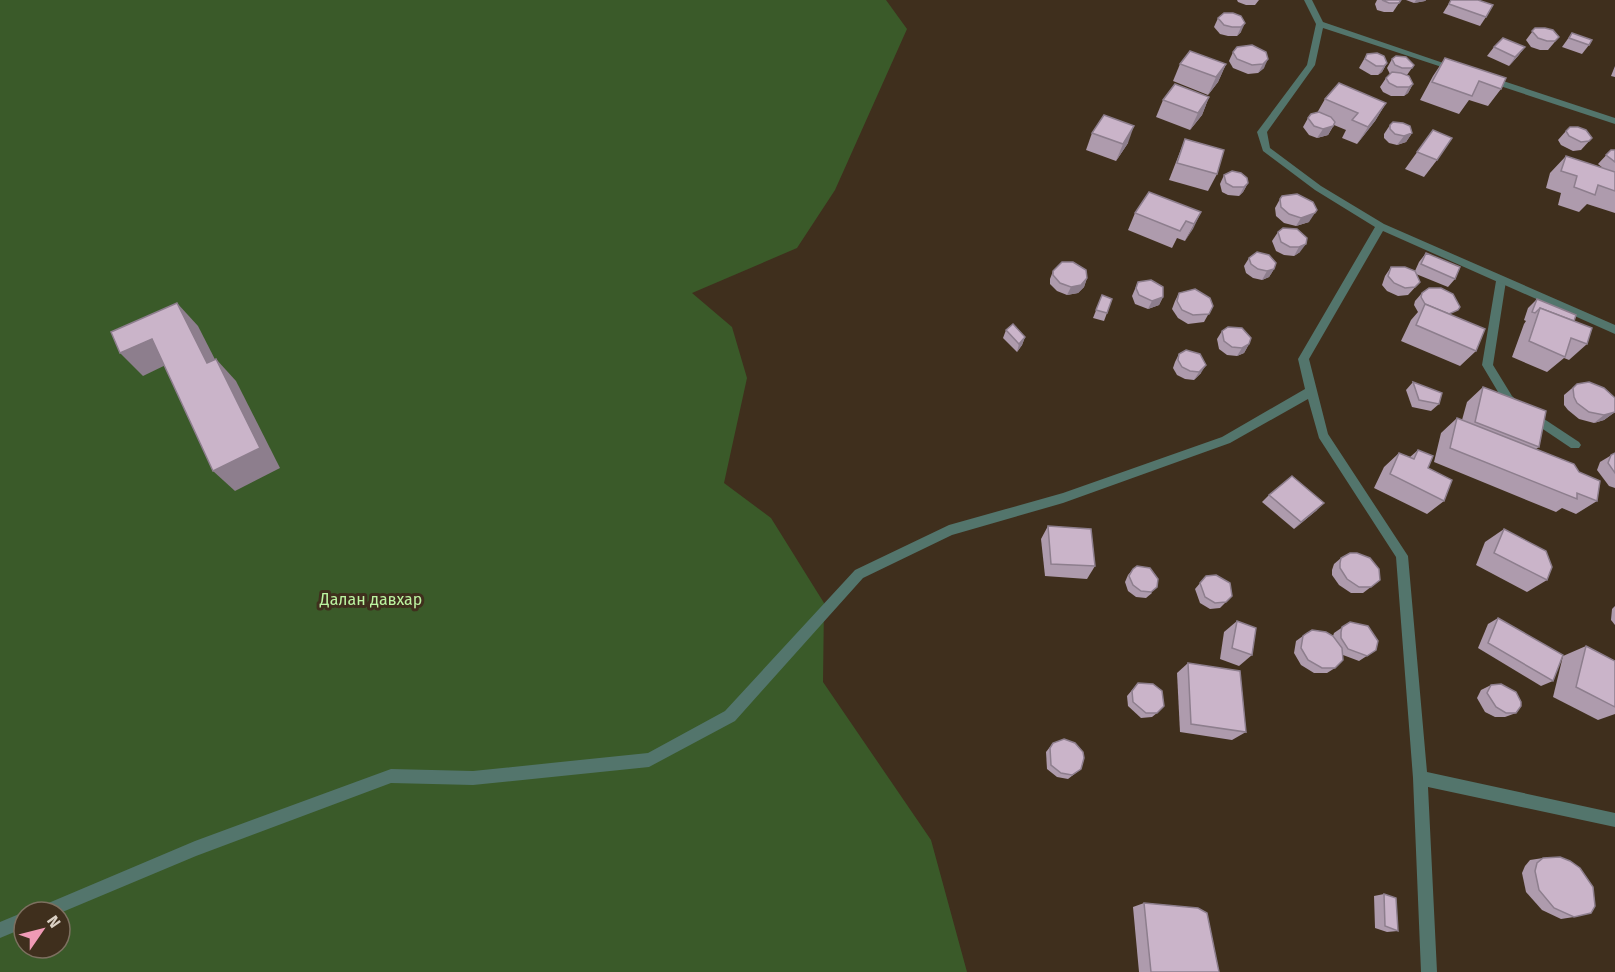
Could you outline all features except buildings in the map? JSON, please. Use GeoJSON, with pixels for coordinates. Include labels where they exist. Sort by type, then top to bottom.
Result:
{"type":"FeatureCollection","features":[{"type":"Feature","properties":{"kind":"street"},"geometry":{"type":"LineString","coordinates":[[1308,0],[1320,24],[1311,65],[1262,132],[1266,149],[1318,188],[1381,226],[1615,330]]}},
{"type":"Feature","properties":{"kind":"street"},"geometry":{"type":"LineString","coordinates":[[1320,24],[1468,72]]}},
{"type":"Feature","properties":{"kind":"street"},"geometry":{"type":"LineString","coordinates":[[1479,76],[1615,121]]}},
{"type":"Feature","properties":{"kind":"street"},"geometry":{"type":"LineString","coordinates":[[1381,226],[1304,359],[1323,435],[1402,556],[1420,778],[1429,972]]}},
{"type":"Feature","properties":{"kind":"street"},"geometry":{"type":"LineString","coordinates":[[1501,281],[1487,365],[1508,399],[1575,444]]}},
{"type":"Feature","properties":{"kind":"street"},"geometry":{"type":"LineString","coordinates":[[72,900],[195,849],[391,776],[473,778],[649,760],[730,716],[859,574],[949,530],[1063,498],[1226,440],[1312,391]]}},
{"type":"Feature","properties":{"kind":"street"},"geometry":{"type":"LineString","coordinates":[[1420,778],[1615,820]]}},
{"type":"Feature","properties":{"kind":"green space","name":"Далан давхар"},"geometry":{"type":"Polygon","coordinates":[[[0,0],[886,0],[907,29],[835,190],[797,248],[692,293],[732,327],[747,378],[724,483],[771,518],[824,603],[823,682],[931,840],[967,972],[0,972],[0,0]]]}}]}
